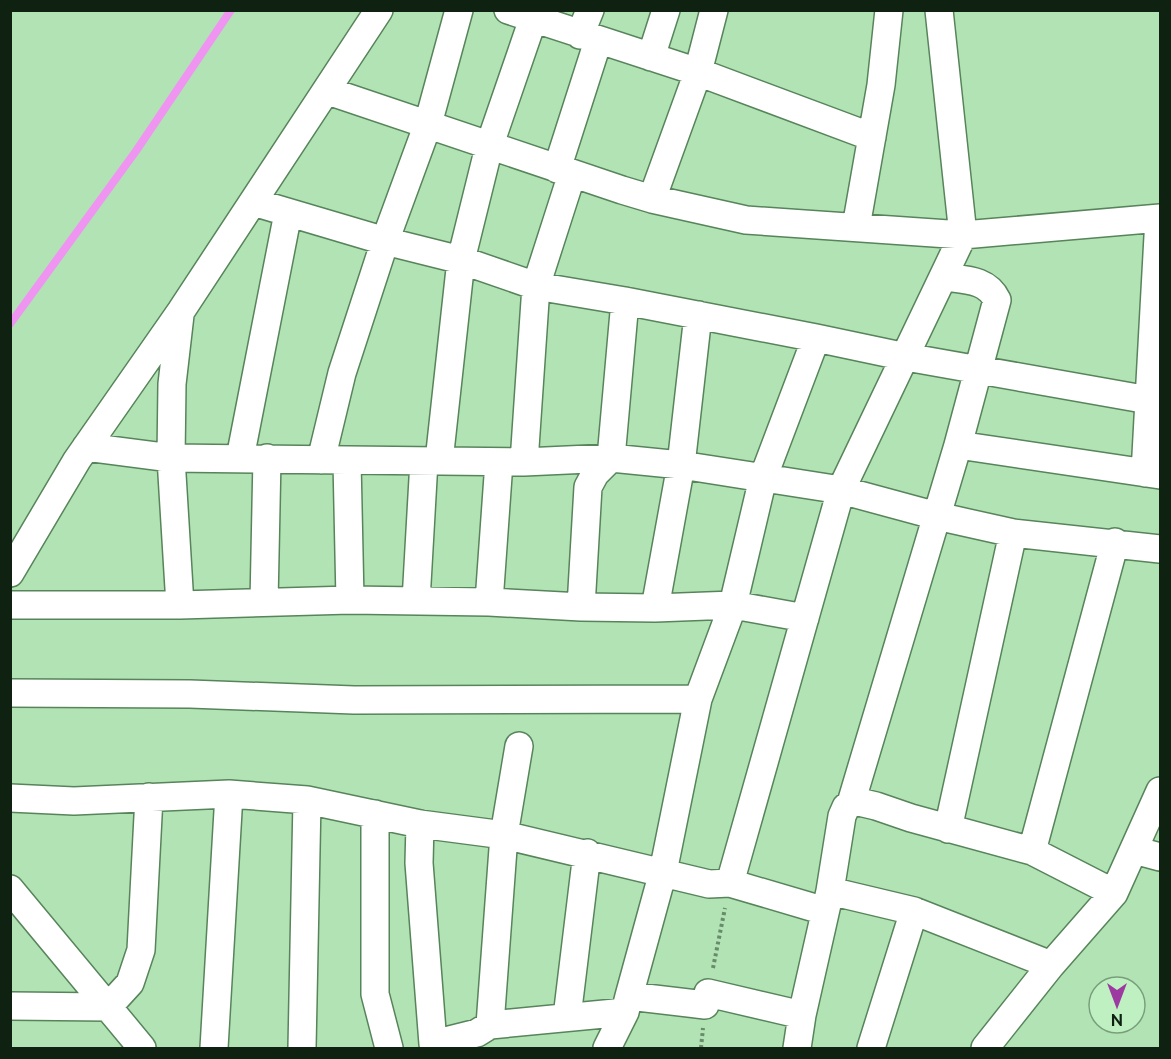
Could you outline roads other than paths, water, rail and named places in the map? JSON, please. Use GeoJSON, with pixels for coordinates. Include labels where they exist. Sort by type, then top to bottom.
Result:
{"type":"FeatureCollection","features":[{"type":"Feature","properties":{"kind":"street"},"geometry":{"type":"LineString","coordinates":[[10,573],[86,447],[181,311],[328,91],[379,10]]}},
{"type":"Feature","properties":{"kind":"street"},"geometry":{"type":"LineString","coordinates":[[350,600],[334,460],[342,373],[385,241],[428,124],[459,10]]}},
{"type":"Feature","properties":{"kind":"street"},"geometry":{"type":"LineString","coordinates":[[651,57],[666,10]]}},
{"type":"Feature","properties":{"kind":"street"},"geometry":{"type":"LineString","coordinates":[[652,199],[698,72],[714,10]]}},
{"type":"Feature","properties":{"kind":"street"},"geometry":{"type":"LineString","coordinates":[[856,227],[882,86],[889,10]]}},
{"type":"Feature","properties":{"kind":"street"},"geometry":{"type":"LineString","coordinates":[[730,883],[841,490],[963,235],[939,10]]}},
{"type":"Feature","properties":{"kind":"street"},"geometry":{"type":"LineString","coordinates":[[416,601],[431,461],[461,260],[520,15],[589,29],[651,57],[698,72],[872,137]]}},
{"type":"Feature","properties":{"kind":"street"},"geometry":{"type":"LineString","coordinates":[[489,602],[512,462],[536,286],[565,171],[589,29]]}},
{"type":"Feature","properties":{"kind":"street"},"geometry":{"type":"LineString","coordinates":[[328,91],[489,147],[652,199],[746,220],[963,235],[1160,218],[1153,474],[958,445]]}},
{"type":"Feature","properties":{"kind":"street"},"geometry":{"type":"LineString","coordinates":[[253,202],[385,241],[461,260],[536,286],[626,301],[906,357],[1155,401]]}},
{"type":"Feature","properties":{"kind":"street"},"geometry":{"type":"LineString","coordinates":[[240,458],[288,213]]}},
{"type":"Feature","properties":{"kind":"street"},"geometry":{"type":"LineString","coordinates":[[851,803],[958,445],[997,300],[993,291],[986,284],[944,276]]}},
{"type":"Feature","properties":{"kind":"street"},"geometry":{"type":"LineString","coordinates":[[581,608],[588,487],[595,474],[611,458],[626,301]]}},
{"type":"Feature","properties":{"kind":"street"},"geometry":{"type":"LineString","coordinates":[[180,605],[171,458],[172,384],[181,311]]}},
{"type":"Feature","properties":{"kind":"street"},"geometry":{"type":"LineString","coordinates":[[655,608],[681,465],[698,315]]}},
{"type":"Feature","properties":{"kind":"street"},"geometry":{"type":"LineString","coordinates":[[607,1048],[627,1004],[663,872],[698,699],[734,605],[763,478],[816,338]]}},
{"type":"Feature","properties":{"kind":"street"},"geometry":{"type":"LineString","coordinates":[[86,447],[171,458],[512,462],[611,458],[681,465],[841,490],[937,516],[1013,533],[1115,542],[1161,549]]}},
{"type":"Feature","properties":{"kind":"street"},"geometry":{"type":"LineString","coordinates":[[264,602],[267,458]]}},
{"type":"Feature","properties":{"kind":"street"},"geometry":{"type":"LineString","coordinates":[[948,829],[1013,533]]}},
{"type":"Feature","properties":{"kind":"street"},"geometry":{"type":"LineString","coordinates":[[1032,851],[1115,542]]}},
{"type":"Feature","properties":{"kind":"street"},"geometry":{"type":"LineString","coordinates":[[10,605],[180,605],[350,600],[489,602],[581,608],[734,605],[805,618]]}},
{"type":"Feature","properties":{"kind":"street"},"geometry":{"type":"LineString","coordinates":[[10,693],[190,694],[354,700],[698,699]]}},
{"type":"Feature","properties":{"kind":"street"},"geometry":{"type":"LineString","coordinates":[[490,1025],[504,835],[519,746]]}},
{"type":"Feature","properties":{"kind":"street"},"geometry":{"type":"LineString","coordinates":[[985,1048],[1051,965],[1114,894],[1161,791]]}},
{"type":"Feature","properties":{"kind":"street"},"geometry":{"type":"LineString","coordinates":[[214,1048],[229,794]]}},
{"type":"Feature","properties":{"kind":"street"},"geometry":{"type":"LineString","coordinates":[[10,798],[74,801],[229,794],[307,800],[420,824],[504,835],[709,884],[730,883],[827,901],[914,911],[1051,965]]}},
{"type":"Feature","properties":{"kind":"street"},"geometry":{"type":"LineString","coordinates":[[10,1006],[108,1007],[130,983],[141,950],[149,797]]}},
{"type":"Feature","properties":{"kind":"street"},"geometry":{"type":"LineString","coordinates":[[302,1048],[307,800]]}},
{"type":"Feature","properties":{"kind":"street"},"geometry":{"type":"LineString","coordinates":[[797,1048],[842,816],[846,807],[851,803],[859,802],[876,806],[948,829],[1032,851],[1114,894]]}},
{"type":"Feature","properties":{"kind":"street"},"geometry":{"type":"LineString","coordinates":[[375,814],[375,994],[389,1048]]}},
{"type":"Feature","properties":{"kind":"street"},"geometry":{"type":"LineString","coordinates":[[420,824],[419,862],[434,1046],[477,1033],[490,1025],[567,1017],[627,1004],[706,999],[802,1015]]}},
{"type":"Feature","properties":{"kind":"street"},"geometry":{"type":"LineString","coordinates":[[1134,850],[1161,857]]}},
{"type":"Feature","properties":{"kind":"street"},"geometry":{"type":"LineString","coordinates":[[567,1017],[587,854]]}},
{"type":"Feature","properties":{"kind":"street"},"geometry":{"type":"LineString","coordinates":[[10,890],[142,1048]]}},
{"type":"Feature","properties":{"kind":"street"},"geometry":{"type":"LineString","coordinates":[[871,1048],[914,911]]}},
{"type":"Feature","properties":{"kind":"waterway"},"geometry":{"type":"LineString","coordinates":[[10,324],[136,151],[231,10]]}}]}
